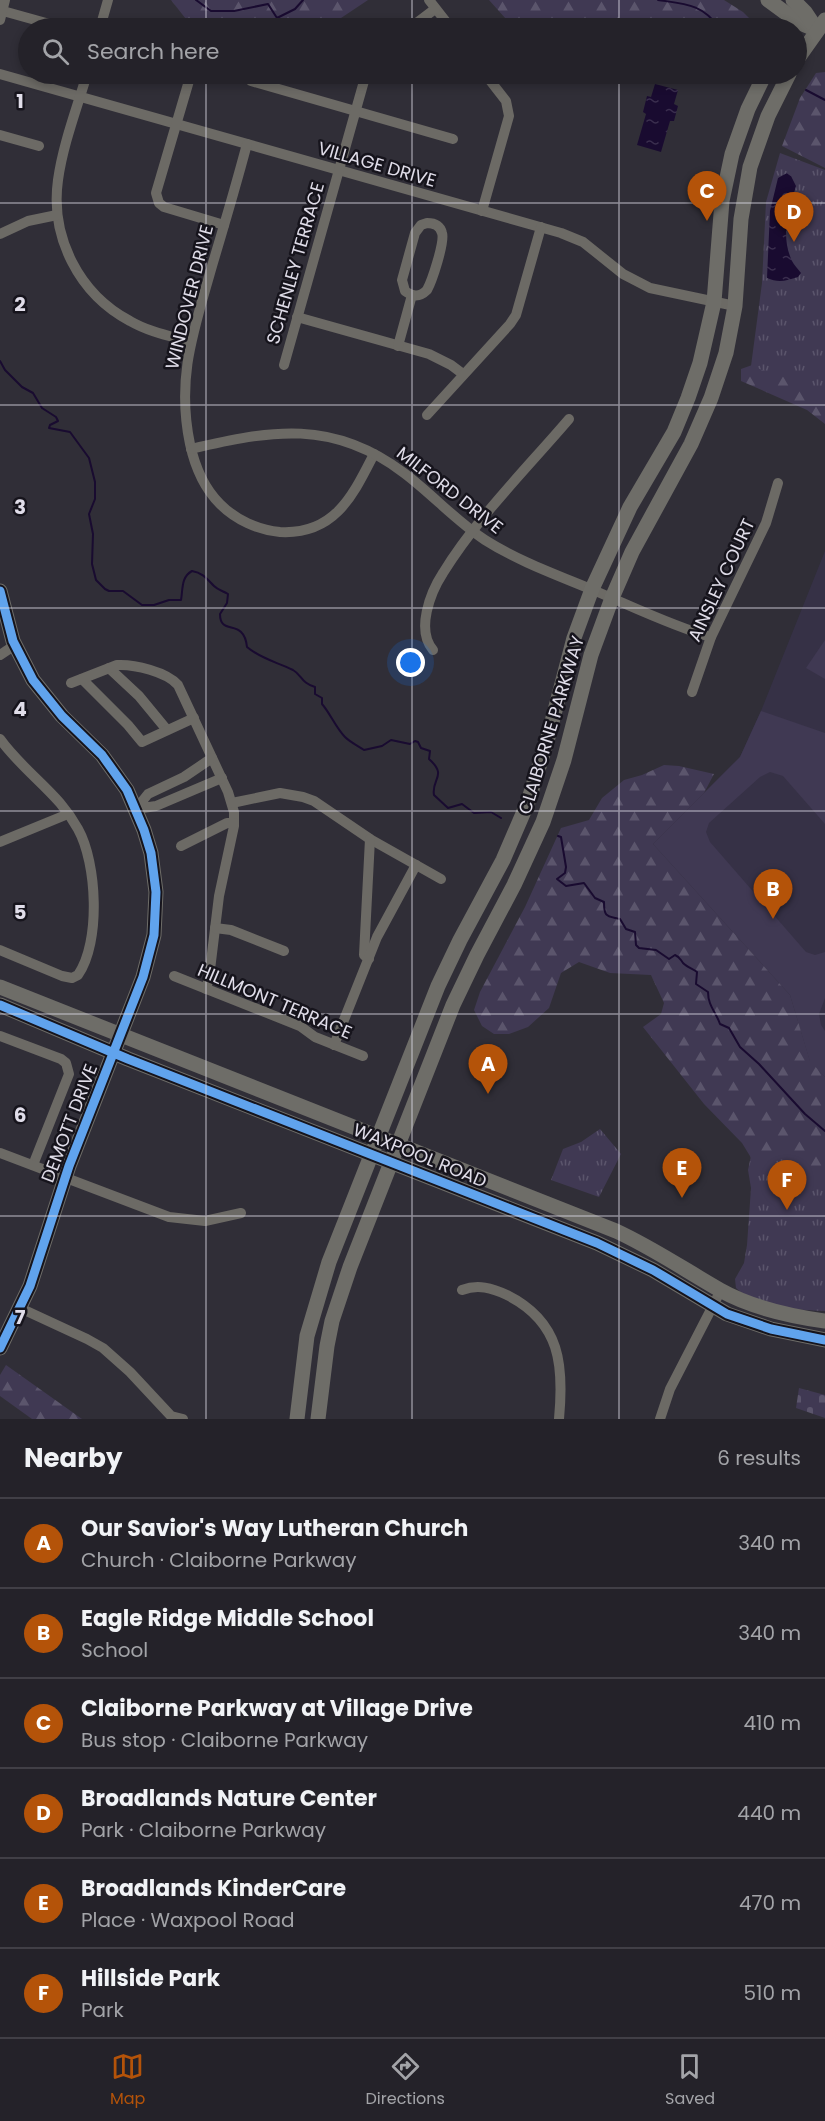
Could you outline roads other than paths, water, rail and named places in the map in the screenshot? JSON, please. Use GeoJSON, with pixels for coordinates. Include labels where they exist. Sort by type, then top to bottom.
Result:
{"type":"FeatureCollection","features":[{"type":"Feature","properties":{"kind":"main road"},"geometry":{"type":"LineString","coordinates":[[768,0],[803,16]]}},
{"type":"Feature","properties":{"kind":"main road"},"geometry":{"type":"LineString","coordinates":[[793,0],[803,16]]}},
{"type":"Feature","properties":{"kind":"main road"},"geometry":{"type":"LineString","coordinates":[[807,19],[822,29],[807,47]]}},
{"type":"Feature","properties":{"kind":"main road","name":"CLAIBORNE PARKWAY"},"geometry":{"type":"LineString","coordinates":[[297,1419],[302,1363],[311,1316],[329,1262],[438,987],[460,940],[503,860],[528,802],[547,741],[574,638],[592,589],[630,507],[674,432],[688,398],[700,363],[714,302],[718,235],[725,183],[738,135],[761,84]]}},
{"type":"Feature","properties":{"kind":"main road","name":"CLAIBORNE PARKWAY"},"geometry":{"type":"LineString","coordinates":[[318,1419],[322,1377],[332,1321],[350,1266],[462,986],[514,885],[543,822],[564,760],[591,655],[612,598],[632,552],[702,422],[726,353],[735,306],[741,219],[750,167],[768,116],[784,84]]}},
{"type":"Feature","properties":{"kind":"main road","name":"DEMOTT DRIVE"},"geometry":{"type":"LineString","coordinates":[[0,591],[7,621],[8,646],[47,699],[102,755],[136,809],[151,853],[156,892],[156,911],[149,958],[65,1177],[40,1260],[0,1348]]}},
{"type":"Feature","properties":{"kind":"main road","name":"WAXPOOL ROAD"},"geometry":{"type":"LineString","coordinates":[[0,987],[616,1231],[642,1243],[721,1290],[771,1310],[825,1321]]}},
{"type":"Feature","properties":{"kind":"main road","name":"WAXPOOL ROAD"},"geometry":{"type":"LineString","coordinates":[[0,1005],[620,1253],[712,1307],[771,1329],[825,1340]]}},
{"type":"Feature","properties":{"kind":"street"},"geometry":{"type":"LineString","coordinates":[[103,18],[108,0]]}},
{"type":"Feature","properties":{"kind":"street"},"geometry":{"type":"LineString","coordinates":[[419,18],[432,4],[443,18]]}},
{"type":"Feature","properties":{"kind":"street"},"geometry":{"type":"LineString","coordinates":[[3,10],[30,18]]}},
{"type":"Feature","properties":{"kind":"street","name":"VILLAGE DRIVE"},"geometry":{"type":"LineString","coordinates":[[0,74],[18,79]]}},
{"type":"Feature","properties":{"kind":"street","name":"VILLAGE DRIVE"},"geometry":{"type":"LineString","coordinates":[[35,84],[541,228],[583,242],[623,274],[650,288],[735,306]]}},
{"type":"Feature","properties":{"kind":"street"},"geometry":{"type":"LineString","coordinates":[[84,84],[58,179],[57,215],[63,241],[75,269],[104,304],[132,323],[191,342]]}},
{"type":"Feature","properties":{"kind":"street"},"geometry":{"type":"LineString","coordinates":[[188,84],[156,193],[157,198],[164,207],[225,225]]}},
{"type":"Feature","properties":{"kind":"street"},"geometry":{"type":"LineString","coordinates":[[262,84],[453,139]]}},
{"type":"Feature","properties":{"kind":"street","name":"SCHENLEY TERRACE"},"geometry":{"type":"LineString","coordinates":[[284,365],[363,84]]}},
{"type":"Feature","properties":{"kind":"street"},"geometry":{"type":"LineString","coordinates":[[482,211],[509,116],[506,101],[493,84]]}},
{"type":"Feature","properties":{"kind":"street"},"geometry":{"type":"LineString","coordinates":[[0,135],[39,146]]}},
{"type":"Feature","properties":{"kind":"street","name":"WINDOVER DRIVE"},"geometry":{"type":"LineString","coordinates":[[247,144],[191,342],[184,382],[184,405],[191,449],[198,474],[205,487],[224,509],[250,525],[278,532],[290,532],[313,527],[335,515],[352,496],[374,454]]}},
{"type":"Feature","properties":{"kind":"street"},"geometry":{"type":"LineString","coordinates":[[0,234],[28,220],[57,215]]}},
{"type":"Feature","properties":{"kind":"street"},"geometry":{"type":"LineString","coordinates":[[432,223],[437,225],[442,233],[440,248],[427,291],[418,296],[412,295],[405,291],[402,280],[417,229],[421,225],[432,223]]}},
{"type":"Feature","properties":{"kind":"street"},"geometry":{"type":"LineString","coordinates":[[427,415],[516,315],[541,228]]}},
{"type":"Feature","properties":{"kind":"street"},"geometry":{"type":"LineString","coordinates":[[398,346],[412,295]]}},
{"type":"Feature","properties":{"kind":"street"},"geometry":{"type":"LineString","coordinates":[[297,317],[440,358],[463,374]]}},
{"type":"Feature","properties":{"kind":"street"},"geometry":{"type":"LineString","coordinates":[[433,650],[425,635],[429,604],[442,574],[473,532],[569,420]]}},
{"type":"Feature","properties":{"kind":"street","name":"MILFORD DRIVE"},"geometry":{"type":"LineString","coordinates":[[191,449],[260,434],[318,435],[338,440],[374,454],[405,474],[473,532],[513,555],[612,598],[711,637]]}},
{"type":"Feature","properties":{"kind":"street","name":"AINSLEY COURT"},"geometry":{"type":"LineString","coordinates":[[692,692],[711,637],[766,523],[778,483]]}},
{"type":"Feature","properties":{"kind":"street"},"geometry":{"type":"LineString","coordinates":[[0,655],[8,646]]}},
{"type":"Feature","properties":{"kind":"street"},"geometry":{"type":"LineString","coordinates":[[194,718],[142,741],[128,724],[76,681],[124,664],[166,675],[178,684],[194,718],[212,758],[222,778],[232,803],[234,823],[219,896],[206,989]]}},
{"type":"Feature","properties":{"kind":"street"},"geometry":{"type":"LineString","coordinates":[[109,668],[139,696],[167,730]]}},
{"type":"Feature","properties":{"kind":"street"},"geometry":{"type":"LineString","coordinates":[[0,950],[72,978],[81,971],[92,940],[94,906],[86,849],[79,830],[60,803],[2,746]]}},
{"type":"Feature","properties":{"kind":"street"},"geometry":{"type":"LineString","coordinates":[[136,809],[148,794],[184,777],[212,758]]}},
{"type":"Feature","properties":{"kind":"street"},"geometry":{"type":"LineString","coordinates":[[184,777],[190,790]]}},
{"type":"Feature","properties":{"kind":"street"},"geometry":{"type":"LineString","coordinates":[[136,809],[156,806],[222,778]]}},
{"type":"Feature","properties":{"kind":"street"},"geometry":{"type":"LineString","coordinates":[[232,803],[280,793],[303,796],[370,839],[441,879]]}},
{"type":"Feature","properties":{"kind":"street"},"geometry":{"type":"LineString","coordinates":[[0,842],[68,814]]}},
{"type":"Feature","properties":{"kind":"street"},"geometry":{"type":"LineString","coordinates":[[181,846],[227,823],[234,823]]}},
{"type":"Feature","properties":{"kind":"street"},"geometry":{"type":"LineString","coordinates":[[369,959],[364,955],[364,937],[370,839]]}},
{"type":"Feature","properties":{"kind":"street"},"geometry":{"type":"LineString","coordinates":[[334,1045],[377,936],[416,865]]}},
{"type":"Feature","properties":{"kind":"street"},"geometry":{"type":"LineString","coordinates":[[215,928],[231,930],[284,951]]}},
{"type":"Feature","properties":{"kind":"street","name":"HILLMONT TERRACE"},"geometry":{"type":"LineString","coordinates":[[174,976],[300,1026],[315,1037],[363,1056]]}},
{"type":"Feature","properties":{"kind":"street"},"geometry":{"type":"LineString","coordinates":[[0,1036],[62,1059],[69,1068],[69,1074],[33,1166]]}},
{"type":"Feature","properties":{"kind":"street"},"geometry":{"type":"LineString","coordinates":[[0,1153],[181,1220],[205,1221],[241,1214]]}},
{"type":"Feature","properties":{"kind":"street"},"geometry":{"type":"LineString","coordinates":[[462,1290],[473,1286],[495,1290],[517,1301],[542,1323],[555,1347],[561,1370],[559,1419]]}},
{"type":"Feature","properties":{"kind":"street"},"geometry":{"type":"LineString","coordinates":[[660,1419],[670,1389],[721,1290]]}},
{"type":"Feature","properties":{"kind":"street"},"geometry":{"type":"LineString","coordinates":[[20,1308],[103,1348],[130,1372],[171,1416],[183,1419]]}},
{"type":"Feature","properties":{"kind":"water"},"geometry":{"type":"Polygon","coordinates":[[[655,84],[678,90],[674,104],[678,106],[674,121],[670,121],[661,152],[637,145],[646,114],[643,112],[647,96],[651,97],[655,84]]]}},
{"type":"Feature","properties":{"kind":"water"},"geometry":{"type":"Polygon","coordinates":[[[787,173],[796,186],[787,223],[788,251],[801,273],[798,277],[778,281],[767,278],[770,211],[778,178],[787,173]]]}},
{"type":"Feature","properties":{"kind":"waterway"},"geometry":{"type":"LineString","coordinates":[[196,0],[211,11],[234,11],[268,4],[277,18],[295,9],[303,0]]}},
{"type":"Feature","properties":{"kind":"waterway"},"geometry":{"type":"LineString","coordinates":[[658,0],[685,4],[700,10],[711,18]]}},
{"type":"Feature","properties":{"kind":"waterway"},"geometry":{"type":"LineString","coordinates":[[806,90],[825,100]]}},
{"type":"Feature","properties":{"kind":"waterway"},"geometry":{"type":"LineString","coordinates":[[0,361],[5,370],[22,387],[33,393],[42,408],[56,417],[58,421],[49,428],[70,432],[89,458],[95,482],[95,499],[89,514],[93,534],[92,564],[96,580],[105,589],[123,591],[142,605],[154,605],[169,600],[181,600],[183,584],[188,574],[192,571],[202,575],[228,594],[227,603],[220,614],[224,625],[242,632],[247,647],[252,651],[293,670],[315,687],[315,694],[322,698],[322,704],[347,739],[364,750],[382,746],[391,740],[410,744],[418,742],[421,748],[430,751],[429,759],[437,770],[434,795],[448,808],[462,804],[474,813],[491,812],[501,818]]}},
{"type":"Feature","properties":{"kind":"waterway"},"geometry":{"type":"LineString","coordinates":[[558,836],[561,837],[566,867],[565,873],[557,879],[566,886],[584,883],[595,898],[604,902],[607,915],[620,919],[626,929],[635,932],[636,945],[639,948],[656,950],[669,959],[675,955],[697,972],[696,984],[708,992],[720,1024],[729,1028],[740,1047],[805,1114],[825,1131]]}},
{"type":"Feature","properties":{"kind":"place","name":"Claiborne Parkway at Village Drive"},"geometry":{"type":"Point","coordinates":[707,221]}},
{"type":"Feature","properties":{"kind":"place","name":"Broadlands Nature Center"},"geometry":{"type":"Point","coordinates":[794,242]}},
{"type":"Feature","properties":{"kind":"place","name":"Eagle Ridge Middle School"},"geometry":{"type":"Point","coordinates":[773,919]}},
{"type":"Feature","properties":{"kind":"place","name":"Our Savior's Way Lutheran Church"},"geometry":{"type":"Point","coordinates":[488,1094]}},
{"type":"Feature","properties":{"kind":"place","name":"Broadlands KinderCare"},"geometry":{"type":"Point","coordinates":[682,1198]}},
{"type":"Feature","properties":{"kind":"place","name":"Hillside Park"},"geometry":{"type":"Point","coordinates":[787,1210]}}]}
